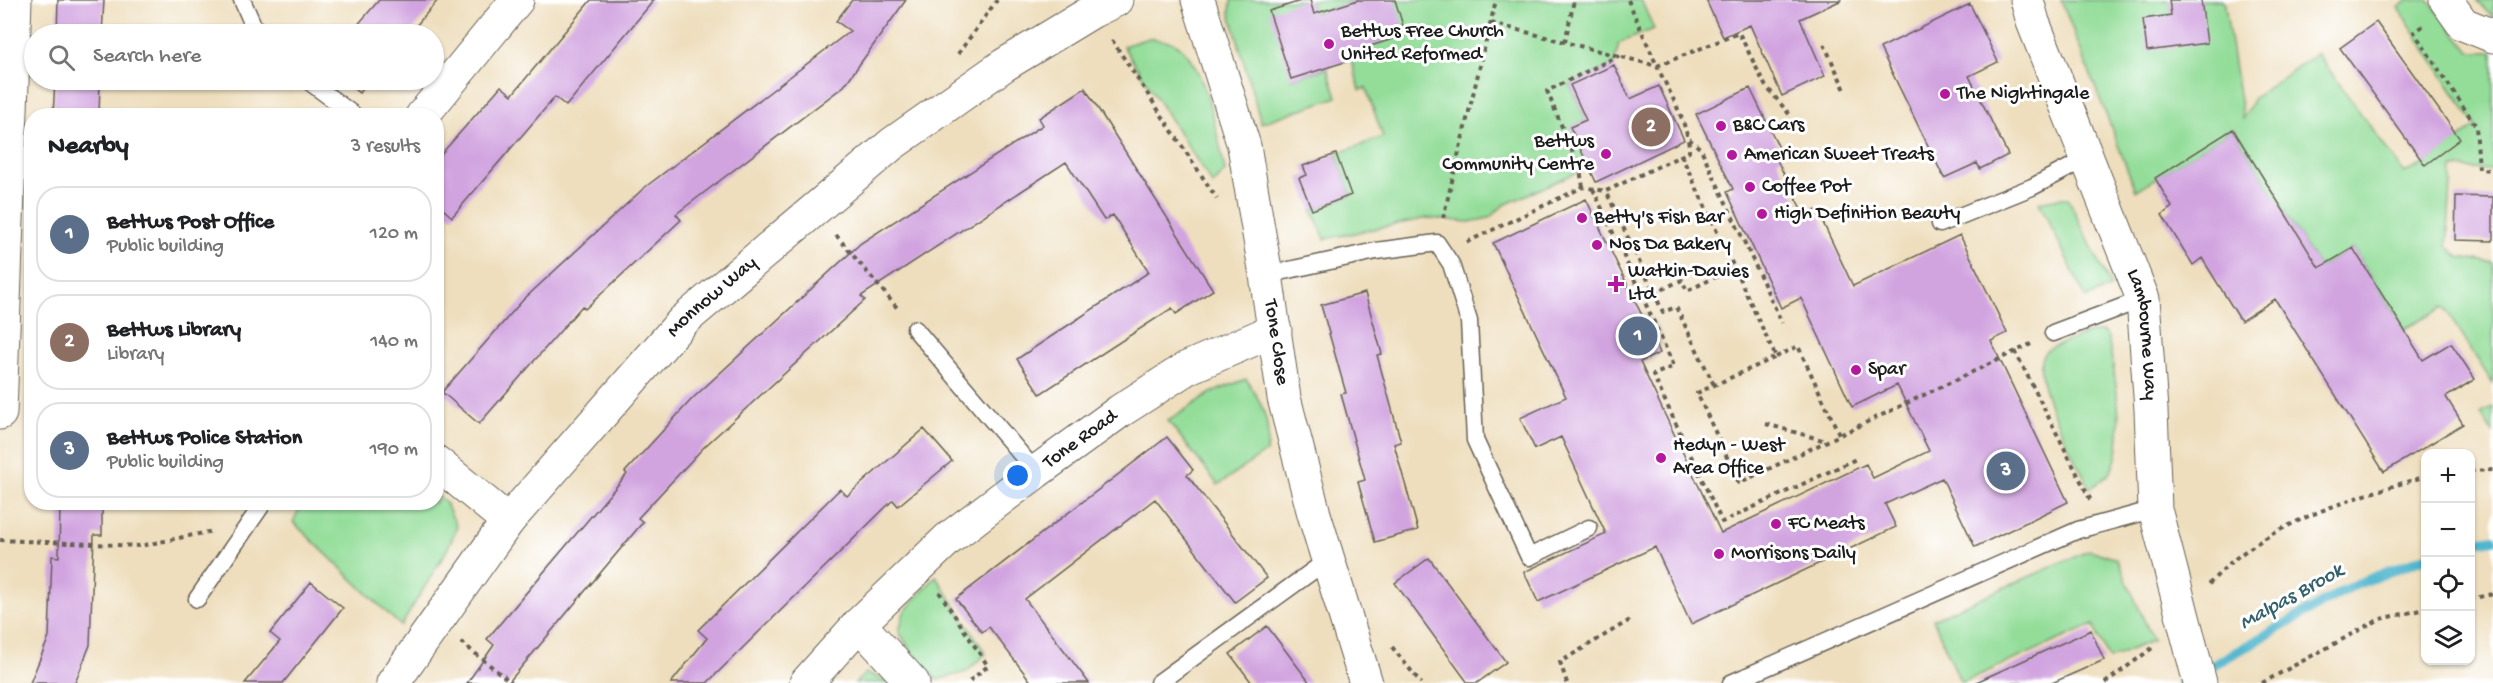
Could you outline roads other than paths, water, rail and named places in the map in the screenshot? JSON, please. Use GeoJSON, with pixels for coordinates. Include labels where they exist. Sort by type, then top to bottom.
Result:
{"type":"FeatureCollection","features":[{"type":"Feature","properties":{"kind":"street"},"geometry":{"type":"LineString","coordinates":[[444,89],[517,0]]}},
{"type":"Feature","properties":{"kind":"street","name":"Tone Close"},"geometry":{"type":"LineString","coordinates":[[1197,0],[1244,146],[1284,398],[1314,514],[1366,683]]}},
{"type":"Feature","properties":{"kind":"street","name":"Lambourne Way"},"geometry":{"type":"LineString","coordinates":[[2027,0],[2033,22],[2086,159],[2143,299],[2155,509],[2182,621],[2200,683]]}},
{"type":"Feature","properties":{"kind":"street"},"geometry":{"type":"LineString","coordinates":[[2449,4],[2463,24],[2493,36]]}},
{"type":"Feature","properties":{"kind":"street","name":"Monnow Way"},"geometry":{"type":"LineString","coordinates":[[393,683],[508,520],[683,321],[892,144],[1004,65],[1104,6]]}},
{"type":"Feature","properties":{"kind":"street"},"geometry":{"type":"LineString","coordinates":[[0,413],[20,202],[10,16]]}},
{"type":"Feature","properties":{"kind":"street"},"geometry":{"type":"LineString","coordinates":[[429,108],[443,90]]}},
{"type":"Feature","properties":{"kind":"street","name":"Tone Road"},"geometry":{"type":"LineString","coordinates":[[806,683],[859,624],[948,539],[1036,472],[1120,411],[1187,368],[1275,330]]}},
{"type":"Feature","properties":{"kind":"street"},"geometry":{"type":"LineString","coordinates":[[444,468],[508,520]]}},
{"type":"Feature","properties":{"kind":"street"},"geometry":{"type":"LineString","coordinates":[[859,624],[914,683]]}},
{"type":"Feature","properties":{"kind":"lane"},"geometry":{"type":"LineString","coordinates":[[242,0],[253,24]]}},
{"type":"Feature","properties":{"kind":"lane"},"geometry":{"type":"LineString","coordinates":[[320,90],[344,108]]}},
{"type":"Feature","properties":{"kind":"lane"},"geometry":{"type":"LineString","coordinates":[[1940,224],[2032,187],[2086,159]]}},
{"type":"Feature","properties":{"kind":"lane"},"geometry":{"type":"LineString","coordinates":[[1266,275],[1376,251],[1441,248],[1451,264],[1469,321],[1475,440],[1528,557],[1589,528]]}},
{"type":"Feature","properties":{"kind":"lane"},"geometry":{"type":"LineString","coordinates":[[2053,333],[2143,299]]}},
{"type":"Feature","properties":{"kind":"lane"},"geometry":{"type":"LineString","coordinates":[[915,328],[1036,472]]}},
{"type":"Feature","properties":{"kind":"lane"},"geometry":{"type":"LineString","coordinates":[[1731,683],[2078,530],[2155,509]]}},
{"type":"Feature","properties":{"kind":"lane"},"geometry":{"type":"LineString","coordinates":[[197,599],[258,510]]}},
{"type":"Feature","properties":{"kind":"lane"},"geometry":{"type":"LineString","coordinates":[[1158,683],[1329,559]]}},
{"type":"Feature","properties":{"kind":"waterway","name":"Malpas Brook"},"geometry":{"type":"LineString","coordinates":[[2475,542],[2493,539]]}},
{"type":"Feature","properties":{"kind":"waterway","name":"Malpas Brook"},"geometry":{"type":"LineString","coordinates":[[2182,683],[2352,586],[2421,559]]}},
{"type":"Feature","properties":{"kind":"place","name":"Bettws Free Church United Reformed"},"geometry":{"type":"Point","coordinates":[1329,44]}},
{"type":"Feature","properties":{"kind":"place","name":"The Nightingale"},"geometry":{"type":"Point","coordinates":[1945,94]}},
{"type":"Feature","properties":{"kind":"place","name":"B&C Cars"},"geometry":{"type":"Point","coordinates":[1721,126]}},
{"type":"Feature","properties":{"kind":"place","name":"Bettws Library"},"geometry":{"type":"Point","coordinates":[1651,127]}},
{"type":"Feature","properties":{"kind":"place","name":"Bettws Community Centre"},"geometry":{"type":"Point","coordinates":[1606,154]}},
{"type":"Feature","properties":{"kind":"place","name":"American Sweet Treats"},"geometry":{"type":"Point","coordinates":[1732,155]}},
{"type":"Feature","properties":{"kind":"place","name":"Coffee Pot"},"geometry":{"type":"Point","coordinates":[1750,187]}},
{"type":"Feature","properties":{"kind":"place","name":"High Definition Beauty"},"geometry":{"type":"Point","coordinates":[1762,214]}},
{"type":"Feature","properties":{"kind":"place","name":"Betty's Fish Bar"},"geometry":{"type":"Point","coordinates":[1582,218]}},
{"type":"Feature","properties":{"kind":"place","name":"Nos Da Bakery"},"geometry":{"type":"Point","coordinates":[1597,245]}},
{"type":"Feature","properties":{"kind":"place","name":"Watkin-Davies Ltd"},"geometry":{"type":"Point","coordinates":[1616,284]}},
{"type":"Feature","properties":{"kind":"place","name":"Bettws Post Office"},"geometry":{"type":"Point","coordinates":[1638,336]}},
{"type":"Feature","properties":{"kind":"place","name":"Spar"},"geometry":{"type":"Point","coordinates":[1856,370]}},
{"type":"Feature","properties":{"kind":"place","name":"Hedyn - West Area Office"},"geometry":{"type":"Point","coordinates":[1661,458]}},
{"type":"Feature","properties":{"kind":"place","name":"Bettws Police Station"},"geometry":{"type":"Point","coordinates":[2006,471]}},
{"type":"Feature","properties":{"kind":"place","name":"FC Meats"},"geometry":{"type":"Point","coordinates":[1776,524]}},
{"type":"Feature","properties":{"kind":"place","name":"Morrisons Daily"},"geometry":{"type":"Point","coordinates":[1719,554]}}]}
